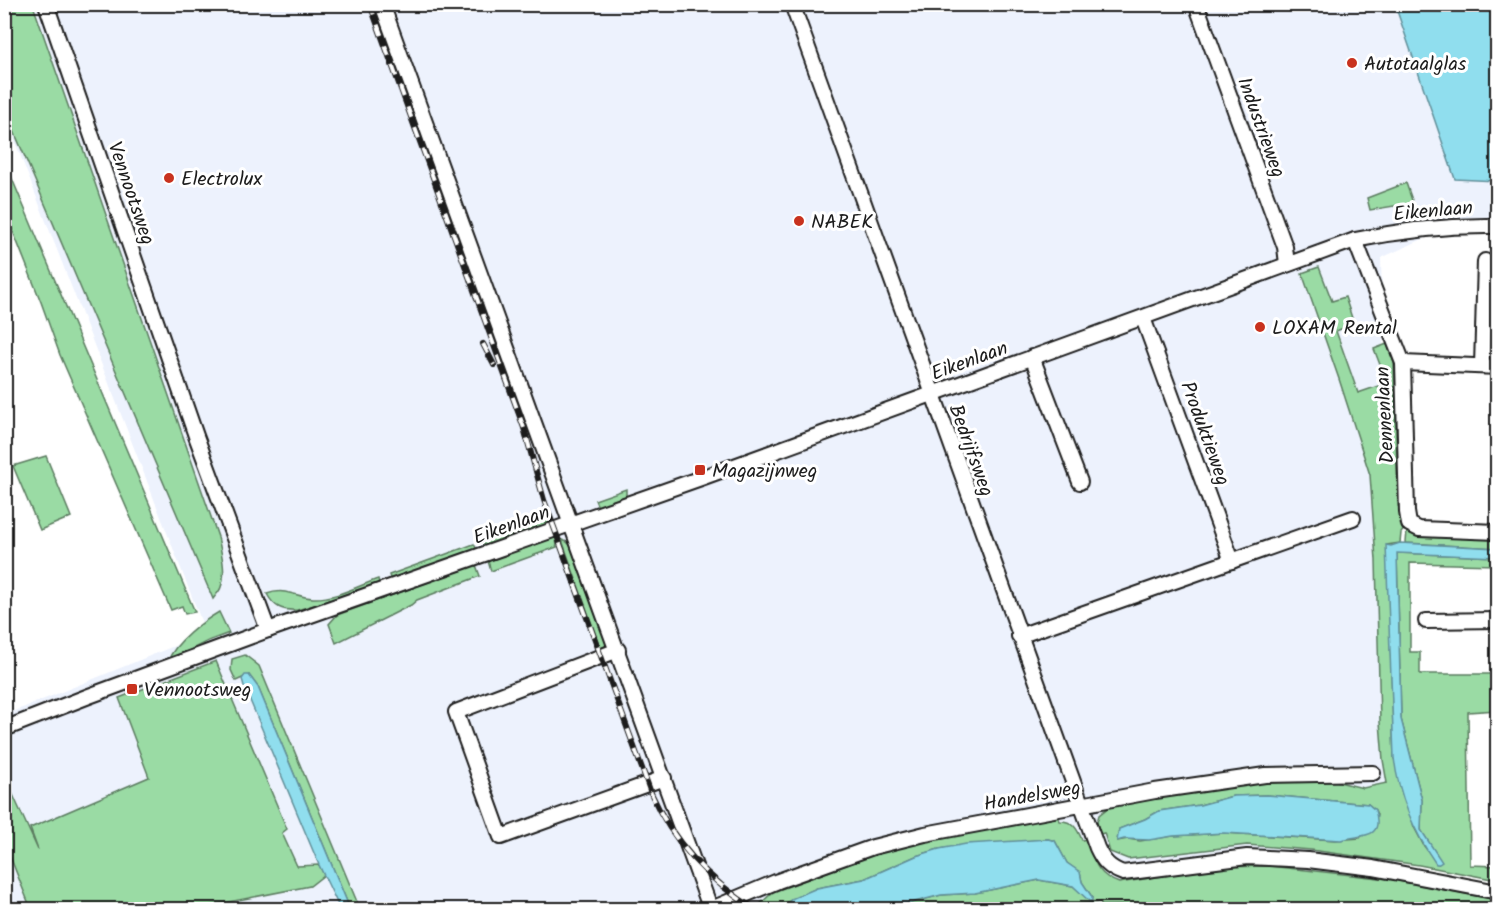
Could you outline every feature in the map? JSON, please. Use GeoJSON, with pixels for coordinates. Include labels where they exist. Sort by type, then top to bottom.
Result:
{"type":"FeatureCollection","features":[{"type":"Feature","properties":{"kind":"street","name":"Vennootsweg"},"geometry":{"type":"LineString","coordinates":[[46,4],[196,436],[268,630]]}},
{"type":"Feature","properties":{"kind":"street"},"geometry":{"type":"LineString","coordinates":[[382,4],[711,909]]}},
{"type":"Feature","properties":{"kind":"street","name":"Bedrijfsweg"},"geometry":{"type":"LineString","coordinates":[[792,4],[931,394],[1103,861],[1113,870],[1123,873],[1247,857],[1298,859],[1373,868],[1497,892]]}},
{"type":"Feature","properties":{"kind":"street","name":"Industrieweg"},"geometry":{"type":"LineString","coordinates":[[1196,4],[1285,247],[1287,264]]}},
{"type":"Feature","properties":{"kind":"street","name":"Eikenlaan"},"geometry":{"type":"LineString","coordinates":[[4,729],[268,630],[572,523],[1355,240],[1432,227],[1497,226]]}},
{"type":"Feature","properties":{"kind":"street","name":"Dennenlaan"},"geometry":{"type":"LineString","coordinates":[[1355,240],[1403,363],[1409,524],[1419,529],[1497,532]]}},
{"type":"Feature","properties":{"kind":"street"},"geometry":{"type":"LineString","coordinates":[[1482,366],[1485,261]]}},
{"type":"Feature","properties":{"kind":"street","name":"Produktieweg"},"geometry":{"type":"LineString","coordinates":[[1143,318],[1232,561]]}},
{"type":"Feature","properties":{"kind":"street","name":"Eikenlaan"},"geometry":{"type":"LineString","coordinates":[[1032,357],[1080,482]]}},
{"type":"Feature","properties":{"kind":"street"},"geometry":{"type":"LineString","coordinates":[[1403,363],[1497,367]]}},
{"type":"Feature","properties":{"kind":"street"},"geometry":{"type":"LineString","coordinates":[[1019,636],[1353,518]]}},
{"type":"Feature","properties":{"kind":"street"},"geometry":{"type":"LineString","coordinates":[[1426,621],[1497,620]]}},
{"type":"Feature","properties":{"kind":"street"},"geometry":{"type":"LineString","coordinates":[[618,650],[456,712],[501,837],[664,778]]}},
{"type":"Feature","properties":{"kind":"street","name":"Handelsweg"},"geometry":{"type":"LineString","coordinates":[[711,909],[778,881],[888,842],[1155,791],[1264,775],[1373,772]]}},
{"type":"Feature","properties":{"kind":"shaded area"},"geometry":{"type":"Polygon","coordinates":[[[5,5],[1497,5],[1497,235],[1434,234],[1381,258],[1391,719],[1398,899],[1091,895],[1091,910],[5,909],[5,715],[206,633],[5,116],[5,5]]]}},
{"type":"Feature","properties":{"kind":"green space"},"geometry":{"type":"Polygon","coordinates":[[[4,5],[33,5],[218,537],[223,562],[223,581],[213,599],[5,110],[4,5]]]}},
{"type":"Feature","properties":{"kind":"green space"},"geometry":{"type":"Polygon","coordinates":[[[5,162],[195,612],[185,614],[182,606],[171,610],[60,355],[5,211],[5,162]]]}},
{"type":"Feature","properties":{"kind":"green space"},"geometry":{"type":"Polygon","coordinates":[[[1406,183],[1413,203],[1370,210],[1367,198],[1406,183]]]}},
{"type":"Feature","properties":{"kind":"green space"},"geometry":{"type":"Polygon","coordinates":[[[1319,267],[1332,301],[1345,297],[1354,324],[1336,331],[1358,393],[1387,383],[1374,349],[1387,344],[1394,363],[1398,506],[1403,506],[1405,528],[1401,533],[1400,543],[1387,545],[1394,758],[1414,827],[1424,846],[1438,864],[1441,862],[1421,830],[1422,800],[1401,719],[1397,553],[1497,557],[1497,565],[1410,563],[1410,652],[1420,652],[1420,674],[1497,674],[1497,710],[1468,712],[1470,865],[1497,866],[1497,880],[1419,865],[1311,850],[1247,845],[1128,859],[1110,852],[1104,833],[1100,834],[1097,822],[1099,815],[1109,807],[1203,790],[1267,782],[1331,780],[1363,788],[1387,783],[1380,722],[1376,560],[1370,475],[1302,273],[1319,267]],[[1267,795],[1233,796],[1200,805],[1159,811],[1119,829],[1117,841],[1224,833],[1335,840],[1360,838],[1377,815],[1368,804],[1267,795]]]}},
{"type":"Feature","properties":{"kind":"green space"},"geometry":{"type":"Polygon","coordinates":[[[46,456],[71,517],[40,530],[13,466],[46,456]]]}},
{"type":"Feature","properties":{"kind":"green space"},"geometry":{"type":"Polygon","coordinates":[[[626,489],[626,496],[598,507],[595,500],[626,489]]]}},
{"type":"Feature","properties":{"kind":"green space"},"geometry":{"type":"Polygon","coordinates":[[[548,517],[550,522],[546,525],[484,547],[482,541],[548,517]]]}},
{"type":"Feature","properties":{"kind":"green space"},"geometry":{"type":"Polygon","coordinates":[[[1407,530],[1409,532],[1497,536],[1497,548],[1406,543],[1407,530]]]}},
{"type":"Feature","properties":{"kind":"green space"},"geometry":{"type":"Polygon","coordinates":[[[550,537],[556,538],[557,547],[491,571],[488,561],[491,559],[550,537]]]}},
{"type":"Feature","properties":{"kind":"green space"},"geometry":{"type":"Polygon","coordinates":[[[562,540],[573,548],[607,641],[604,649],[601,650],[562,540]]]}},
{"type":"Feature","properties":{"kind":"green space"},"geometry":{"type":"Polygon","coordinates":[[[474,544],[477,550],[391,582],[389,575],[474,544]]]}},
{"type":"Feature","properties":{"kind":"green space"},"geometry":{"type":"Polygon","coordinates":[[[476,565],[480,576],[417,600],[336,643],[329,624],[337,615],[476,565]]]}},
{"type":"Feature","properties":{"kind":"green space"},"geometry":{"type":"Polygon","coordinates":[[[378,579],[380,586],[297,610],[279,607],[267,594],[280,592],[321,598],[378,579]]]}},
{"type":"Feature","properties":{"kind":"green space"},"geometry":{"type":"Polygon","coordinates":[[[219,612],[229,633],[168,661],[183,640],[219,612]]]}},
{"type":"Feature","properties":{"kind":"green space"},"geometry":{"type":"Polygon","coordinates":[[[245,655],[259,666],[360,909],[350,909],[258,687],[249,675],[236,681],[231,670],[232,659],[245,655]]]}},
{"type":"Feature","properties":{"kind":"green space"},"geometry":{"type":"Polygon","coordinates":[[[216,661],[287,829],[282,833],[297,866],[319,865],[324,875],[310,886],[193,909],[31,909],[5,844],[4,775],[38,850],[30,828],[149,777],[119,698],[216,661]]]}},
{"type":"Feature","properties":{"kind":"green space"},"geometry":{"type":"Polygon","coordinates":[[[1058,816],[1060,821],[1074,826],[1082,840],[1086,839],[1097,866],[1105,876],[1119,883],[1220,867],[1269,866],[1388,879],[1498,900],[1497,910],[1101,905],[1101,902],[1080,904],[1080,906],[1058,910],[888,909],[941,895],[975,893],[1039,880],[1073,886],[1091,901],[1092,897],[1082,882],[1080,873],[1067,863],[1055,841],[1048,839],[939,849],[916,856],[864,879],[817,888],[787,902],[790,909],[757,907],[773,892],[881,852],[1058,816]]]}},
{"type":"Feature","properties":{"kind":"water"},"geometry":{"type":"Polygon","coordinates":[[[1395,5],[1497,5],[1497,181],[1455,179],[1395,5]]]}},
{"type":"Feature","properties":{"kind":"water"},"geometry":{"type":"Polygon","coordinates":[[[1400,543],[1497,548],[1497,557],[1397,553],[1401,719],[1422,800],[1421,830],[1442,862],[1439,864],[1436,864],[1414,827],[1400,787],[1394,758],[1386,545],[1400,543]]]}},
{"type":"Feature","properties":{"kind":"water"},"geometry":{"type":"Polygon","coordinates":[[[245,675],[249,675],[258,687],[350,909],[340,909],[319,865],[244,686],[242,679],[245,675]]]}},
{"type":"Feature","properties":{"kind":"water"},"geometry":{"type":"Polygon","coordinates":[[[1267,795],[1368,804],[1375,810],[1376,827],[1368,834],[1341,840],[1224,833],[1117,841],[1119,829],[1159,811],[1200,805],[1233,796],[1267,795]]]}},
{"type":"Feature","properties":{"kind":"water"},"geometry":{"type":"Polygon","coordinates":[[[1048,839],[1055,841],[1067,863],[1080,872],[1082,882],[1092,897],[1092,901],[1089,901],[1073,886],[1039,880],[975,893],[941,895],[888,909],[793,910],[787,905],[791,899],[817,888],[864,879],[916,856],[939,849],[966,844],[1048,839]]]}},
{"type":"Feature","properties":{"kind":"railway"},"geometry":{"type":"LineString","coordinates":[[370,4],[524,428],[544,500],[651,793],[670,828],[694,859],[723,887],[756,910]]}},
{"type":"Feature","properties":{"kind":"railway"},"geometry":{"type":"LineString","coordinates":[[483,344],[494,365]]}},
{"type":"Feature","properties":{"kind":"railway"},"geometry":{"type":"LineString","coordinates":[[1094,910],[1184,910]]}},
{"type":"Feature","properties":{"kind":"place","name":"Autotaalglas"},"geometry":{"type":"Point","coordinates":[1352,63]}},
{"type":"Feature","properties":{"kind":"place","name":"Electrolux"},"geometry":{"type":"Point","coordinates":[169,178]}},
{"type":"Feature","properties":{"kind":"place","name":"NABEK"},"geometry":{"type":"Point","coordinates":[799,221]}},
{"type":"Feature","properties":{"kind":"place","name":"LOXAM Rental"},"geometry":{"type":"Point","coordinates":[1260,327]}},
{"type":"Feature","properties":{"kind":"place","name":"Magazijnweg"},"geometry":{"type":"Point","coordinates":[700,470]}},
{"type":"Feature","properties":{"kind":"place","name":"Vennootsweg"},"geometry":{"type":"Point","coordinates":[132,689]}}]}
